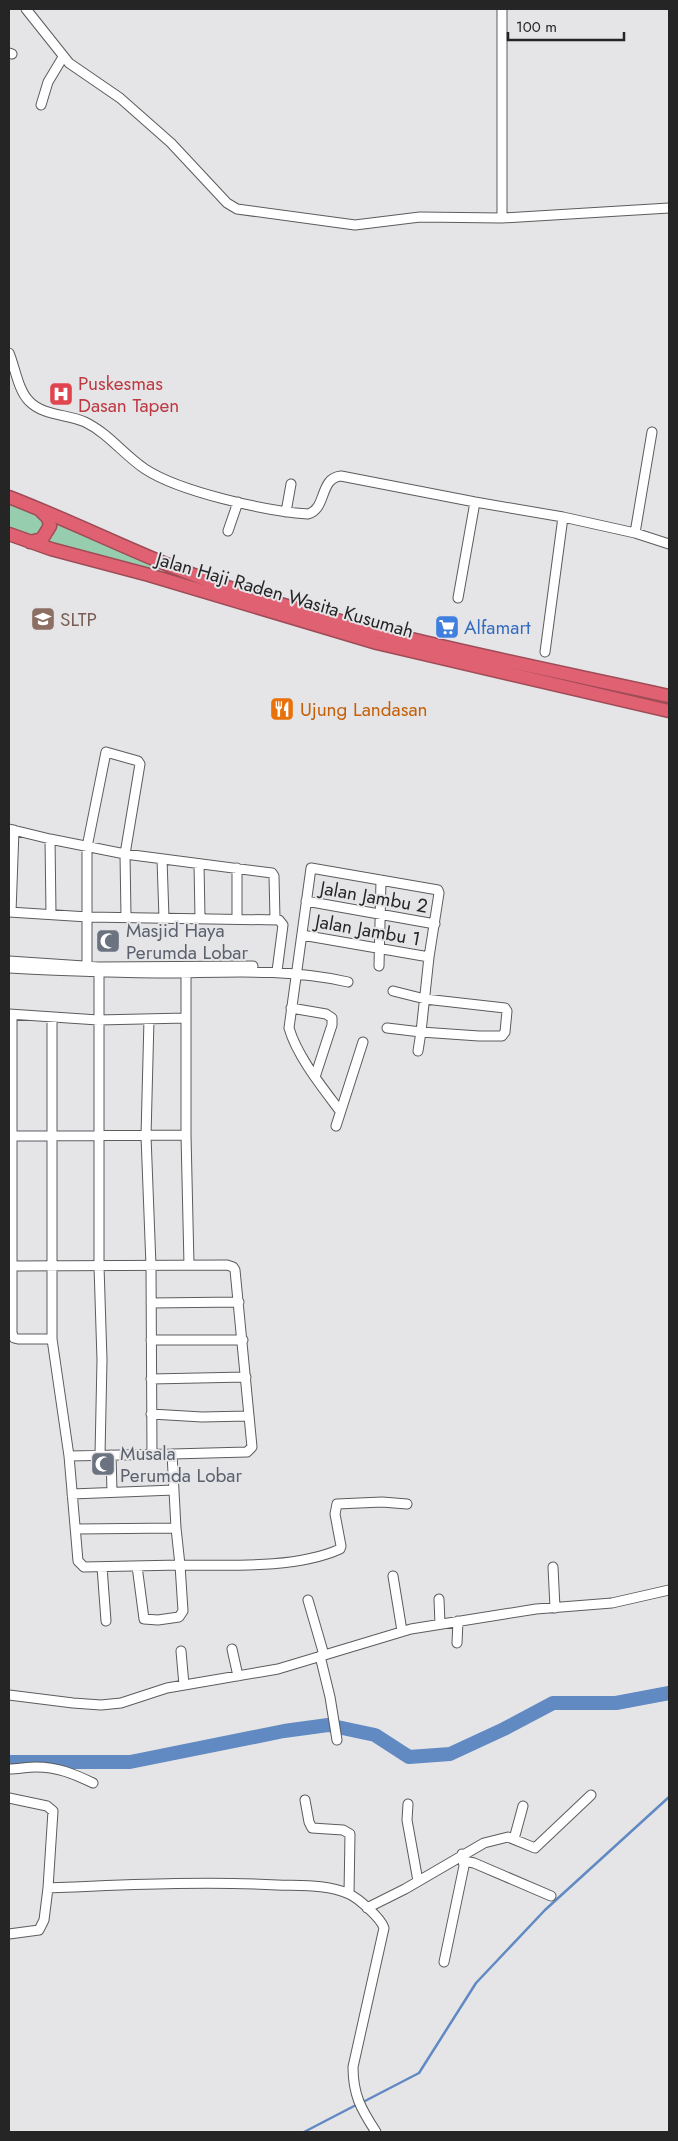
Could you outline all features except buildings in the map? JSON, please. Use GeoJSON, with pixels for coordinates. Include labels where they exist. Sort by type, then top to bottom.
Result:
{"type":"FeatureCollection","features":[{"type":"Feature","properties":{"kind":"highway","name":"Jalan Haji Raden Wasita Kusumah"},"geometry":{"type":"LineString","coordinates":[[9,498],[38,508],[167,565],[209,581],[378,637],[669,696]]}},
{"type":"Feature","properties":{"kind":"highway"},"geometry":{"type":"LineString","coordinates":[[30,542],[42,539],[50,526],[48,518],[38,508]]}},
{"type":"Feature","properties":{"kind":"highway","name":"Jalan Haji Raden Wasita Kusumah"},"geometry":{"type":"LineString","coordinates":[[9,534],[30,542],[378,637],[669,711]]}},
{"type":"Feature","properties":{"kind":"street"},"geometry":{"type":"LineString","coordinates":[[26,9],[63,57],[78,70],[120,98],[171,143],[230,205],[237,209],[355,225],[420,217],[502,218],[669,208]]}},
{"type":"Feature","properties":{"kind":"street"},"geometry":{"type":"LineString","coordinates":[[502,9],[502,218]]}},
{"type":"Feature","properties":{"kind":"street"},"geometry":{"type":"LineString","coordinates":[[41,105],[48,82],[63,57]]}},
{"type":"Feature","properties":{"kind":"street"},"geometry":{"type":"LineString","coordinates":[[9,353],[23,392],[34,405],[86,422],[127,456],[157,476],[193,490],[238,502],[286,512],[308,514],[314,512],[329,481],[335,477],[342,476],[563,517],[635,533],[669,544]]}},
{"type":"Feature","properties":{"kind":"street"},"geometry":{"type":"LineString","coordinates":[[635,533],[652,432]]}},
{"type":"Feature","properties":{"kind":"street"},"geometry":{"type":"LineString","coordinates":[[286,512],[291,484]]}},
{"type":"Feature","properties":{"kind":"street"},"geometry":{"type":"LineString","coordinates":[[228,531],[238,502]]}},
{"type":"Feature","properties":{"kind":"street"},"geometry":{"type":"LineString","coordinates":[[458,598],[475,502]]}},
{"type":"Feature","properties":{"kind":"street"},"geometry":{"type":"LineString","coordinates":[[545,652],[563,517]]}},
{"type":"Feature","properties":{"kind":"street"},"geometry":{"type":"LineString","coordinates":[[87,966],[86,847],[105,754],[108,752],[138,761],[140,764],[125,854],[126,917]]}},
{"type":"Feature","properties":{"kind":"street"},"geometry":{"type":"LineString","coordinates":[[275,919],[274,874],[125,854],[50,840],[11,829],[10,912],[88,917],[281,920],[283,925],[277,969]]}},
{"type":"Feature","properties":{"kind":"street"},"geometry":{"type":"LineString","coordinates":[[50,840],[51,914]]}},
{"type":"Feature","properties":{"kind":"street"},"geometry":{"type":"LineString","coordinates":[[162,859],[164,918]]}},
{"type":"Feature","properties":{"kind":"street"},"geometry":{"type":"LineString","coordinates":[[200,864],[200,918]]}},
{"type":"Feature","properties":{"kind":"street"},"geometry":{"type":"LineString","coordinates":[[237,868],[237,919]]}},
{"type":"Feature","properties":{"kind":"street"},"geometry":{"type":"LineString","coordinates":[[340,1111],[316,1077],[290,1031],[291,1008],[310,869],[315,868],[432,887],[439,891],[418,1051]]}},
{"type":"Feature","properties":{"kind":"street"},"geometry":{"type":"LineString","coordinates":[[379,966],[381,880]]}},
{"type":"Feature","properties":{"kind":"street","name":"Jalan Jambu 2"},"geometry":{"type":"LineString","coordinates":[[306,902],[435,924]]}},
{"type":"Feature","properties":{"kind":"street","name":"Jalan Jambu 1"},"geometry":{"type":"LineString","coordinates":[[302,935],[429,957]]}},
{"type":"Feature","properties":{"kind":"street"},"geometry":{"type":"LineString","coordinates":[[9,961],[87,966],[98,970]]}},
{"type":"Feature","properties":{"kind":"street"},"geometry":{"type":"LineString","coordinates":[[9,968],[98,970],[277,969],[348,982]]}},
{"type":"Feature","properties":{"kind":"street"},"geometry":{"type":"LineString","coordinates":[[186,969],[186,1135],[189,1265]]}},
{"type":"Feature","properties":{"kind":"street"},"geometry":{"type":"LineString","coordinates":[[98,970],[99,1266],[102,1360],[100,1454]]}},
{"type":"Feature","properties":{"kind":"street"},"geometry":{"type":"LineString","coordinates":[[387,1028],[479,1036],[502,1036],[505,1032],[507,1011],[505,1008],[425,999],[393,990]]}},
{"type":"Feature","properties":{"kind":"street"},"geometry":{"type":"LineString","coordinates":[[291,1008],[326,1014],[332,1018],[332,1025],[316,1077]]}},
{"type":"Feature","properties":{"kind":"street"},"geometry":{"type":"LineString","coordinates":[[52,1339],[18,1339],[13,1336],[10,1014],[98,1020],[186,1018]]}},
{"type":"Feature","properties":{"kind":"street"},"geometry":{"type":"LineString","coordinates":[[52,1017],[52,1339],[68,1456],[79,1564],[84,1567],[102,1567],[291,1561],[325,1555],[340,1549],[341,1546],[335,1514],[337,1504],[382,1502],[406,1504]]}},
{"type":"Feature","properties":{"kind":"street"},"geometry":{"type":"LineString","coordinates":[[149,1019],[146,1136],[151,1266],[152,1454]]}},
{"type":"Feature","properties":{"kind":"street"},"geometry":{"type":"LineString","coordinates":[[336,1126],[363,1042]]}},
{"type":"Feature","properties":{"kind":"street"},"geometry":{"type":"LineString","coordinates":[[11,1136],[186,1135]]}},
{"type":"Feature","properties":{"kind":"street"},"geometry":{"type":"LineString","coordinates":[[13,1266],[189,1265],[232,1266],[236,1270],[252,1447],[248,1452],[68,1456]]}},
{"type":"Feature","properties":{"kind":"street"},"geometry":{"type":"LineString","coordinates":[[150,1303],[239,1302]]}},
{"type":"Feature","properties":{"kind":"street"},"geometry":{"type":"LineString","coordinates":[[151,1340],[243,1340]]}},
{"type":"Feature","properties":{"kind":"street"},"geometry":{"type":"LineString","coordinates":[[151,1379],[246,1377]]}},
{"type":"Feature","properties":{"kind":"street"},"geometry":{"type":"LineString","coordinates":[[151,1414],[202,1417],[248,1416]]}},
{"type":"Feature","properties":{"kind":"street"},"geometry":{"type":"LineString","coordinates":[[137,1566],[144,1617],[149,1620],[179,1617],[182,1615],[172,1454]]}},
{"type":"Feature","properties":{"kind":"street"},"geometry":{"type":"LineString","coordinates":[[111,1455],[112,1492]]}},
{"type":"Feature","properties":{"kind":"street"},"geometry":{"type":"LineString","coordinates":[[72,1494],[174,1490]]}},
{"type":"Feature","properties":{"kind":"street"},"geometry":{"type":"LineString","coordinates":[[76,1529],[176,1528]]}},
{"type":"Feature","properties":{"kind":"street"},"geometry":{"type":"LineString","coordinates":[[102,1567],[106,1622]]}},
{"type":"Feature","properties":{"kind":"street"},"geometry":{"type":"LineString","coordinates":[[553,1567],[554,1605]]}},
{"type":"Feature","properties":{"kind":"street"},"geometry":{"type":"LineString","coordinates":[[393,1576],[401,1627]]}},
{"type":"Feature","properties":{"kind":"street"},"geometry":{"type":"LineString","coordinates":[[9,1695],[73,1704],[113,1705],[183,1681],[272,1670],[401,1627],[440,1624],[554,1605],[612,1603],[669,1590]]}},
{"type":"Feature","properties":{"kind":"street"},"geometry":{"type":"LineString","coordinates":[[440,1599],[440,1624]]}},
{"type":"Feature","properties":{"kind":"street"},"geometry":{"type":"LineString","coordinates":[[308,1600],[322,1653],[337,1740]]}},
{"type":"Feature","properties":{"kind":"street"},"geometry":{"type":"LineString","coordinates":[[457,1643],[458,1621]]}},
{"type":"Feature","properties":{"kind":"street"},"geometry":{"type":"LineString","coordinates":[[232,1649],[238,1673]]}},
{"type":"Feature","properties":{"kind":"street"},"geometry":{"type":"LineString","coordinates":[[181,1651],[183,1681]]}},
{"type":"Feature","properties":{"kind":"street"},"geometry":{"type":"LineString","coordinates":[[9,1769],[36,1767],[55,1769],[74,1774],[93,1783]]}},
{"type":"Feature","properties":{"kind":"street"},"geometry":{"type":"LineString","coordinates":[[367,1908],[463,1858],[484,1843],[508,1837],[535,1848],[591,1795]]}},
{"type":"Feature","properties":{"kind":"street"},"geometry":{"type":"LineString","coordinates":[[9,1798],[47,1806],[53,1811],[44,1920],[39,1930],[9,1934]]}},
{"type":"Feature","properties":{"kind":"street"},"geometry":{"type":"LineString","coordinates":[[305,1800],[312,1828],[343,1830],[350,1834],[350,1894]]}},
{"type":"Feature","properties":{"kind":"street"},"geometry":{"type":"LineString","coordinates":[[408,1804],[407,1820],[418,1881]]}},
{"type":"Feature","properties":{"kind":"street"},"geometry":{"type":"LineString","coordinates":[[514,1839],[524,1806]]}},
{"type":"Feature","properties":{"kind":"street"},"geometry":{"type":"LineString","coordinates":[[463,1858],[551,1896]]}},
{"type":"Feature","properties":{"kind":"street"},"geometry":{"type":"LineString","coordinates":[[444,1962],[463,1858]]}},
{"type":"Feature","properties":{"kind":"street"},"geometry":{"type":"LineString","coordinates":[[48,1888],[233,1883],[322,1887],[350,1894],[379,1918],[384,1928],[384,1937],[355,2051],[353,2086],[359,2103],[376,2132]]}},
{"type":"Feature","properties":{"kind":"green space"},"geometry":{"type":"Polygon","coordinates":[[[9,502],[44,516],[48,525],[35,538],[9,528],[9,502]]]}},
{"type":"Feature","properties":{"kind":"green space"},"geometry":{"type":"Polygon","coordinates":[[[54,519],[160,570],[212,589],[45,546],[53,536],[54,519]]]}},
{"type":"Feature","properties":{"kind":"waterway"},"geometry":{"type":"LineString","coordinates":[[9,1762],[130,1762],[284,1731],[328,1725],[375,1735],[409,1757],[450,1754],[504,1729],[553,1703],[616,1703],[669,1693]]}},
{"type":"Feature","properties":{"kind":"waterway"},"geometry":{"type":"LineString","coordinates":[[363,2102],[419,2073],[476,1983],[545,1910],[669,1797]]}},
{"type":"Feature","properties":{"kind":"waterway"},"geometry":{"type":"LineString","coordinates":[[304,2132],[358,2104]]}},
{"type":"Feature","properties":{"kind":"place","name":"Puskesmas Dasan Tapen"},"geometry":{"type":"Point","coordinates":[61,394]}},
{"type":"Feature","properties":{"kind":"place","name":"SLTP"},"geometry":{"type":"Point","coordinates":[43,619]}},
{"type":"Feature","properties":{"kind":"place","name":"Alfamart"},"geometry":{"type":"Point","coordinates":[447,627]}},
{"type":"Feature","properties":{"kind":"place","name":"Ujung Landasan"},"geometry":{"type":"Point","coordinates":[282,709]}},
{"type":"Feature","properties":{"kind":"place","name":"Masjid Haya Perumda Lobar"},"geometry":{"type":"Point","coordinates":[108,941]}},
{"type":"Feature","properties":{"kind":"place","name":"Musala Perumda Lobar"},"geometry":{"type":"Point","coordinates":[103,1464]}}]}
